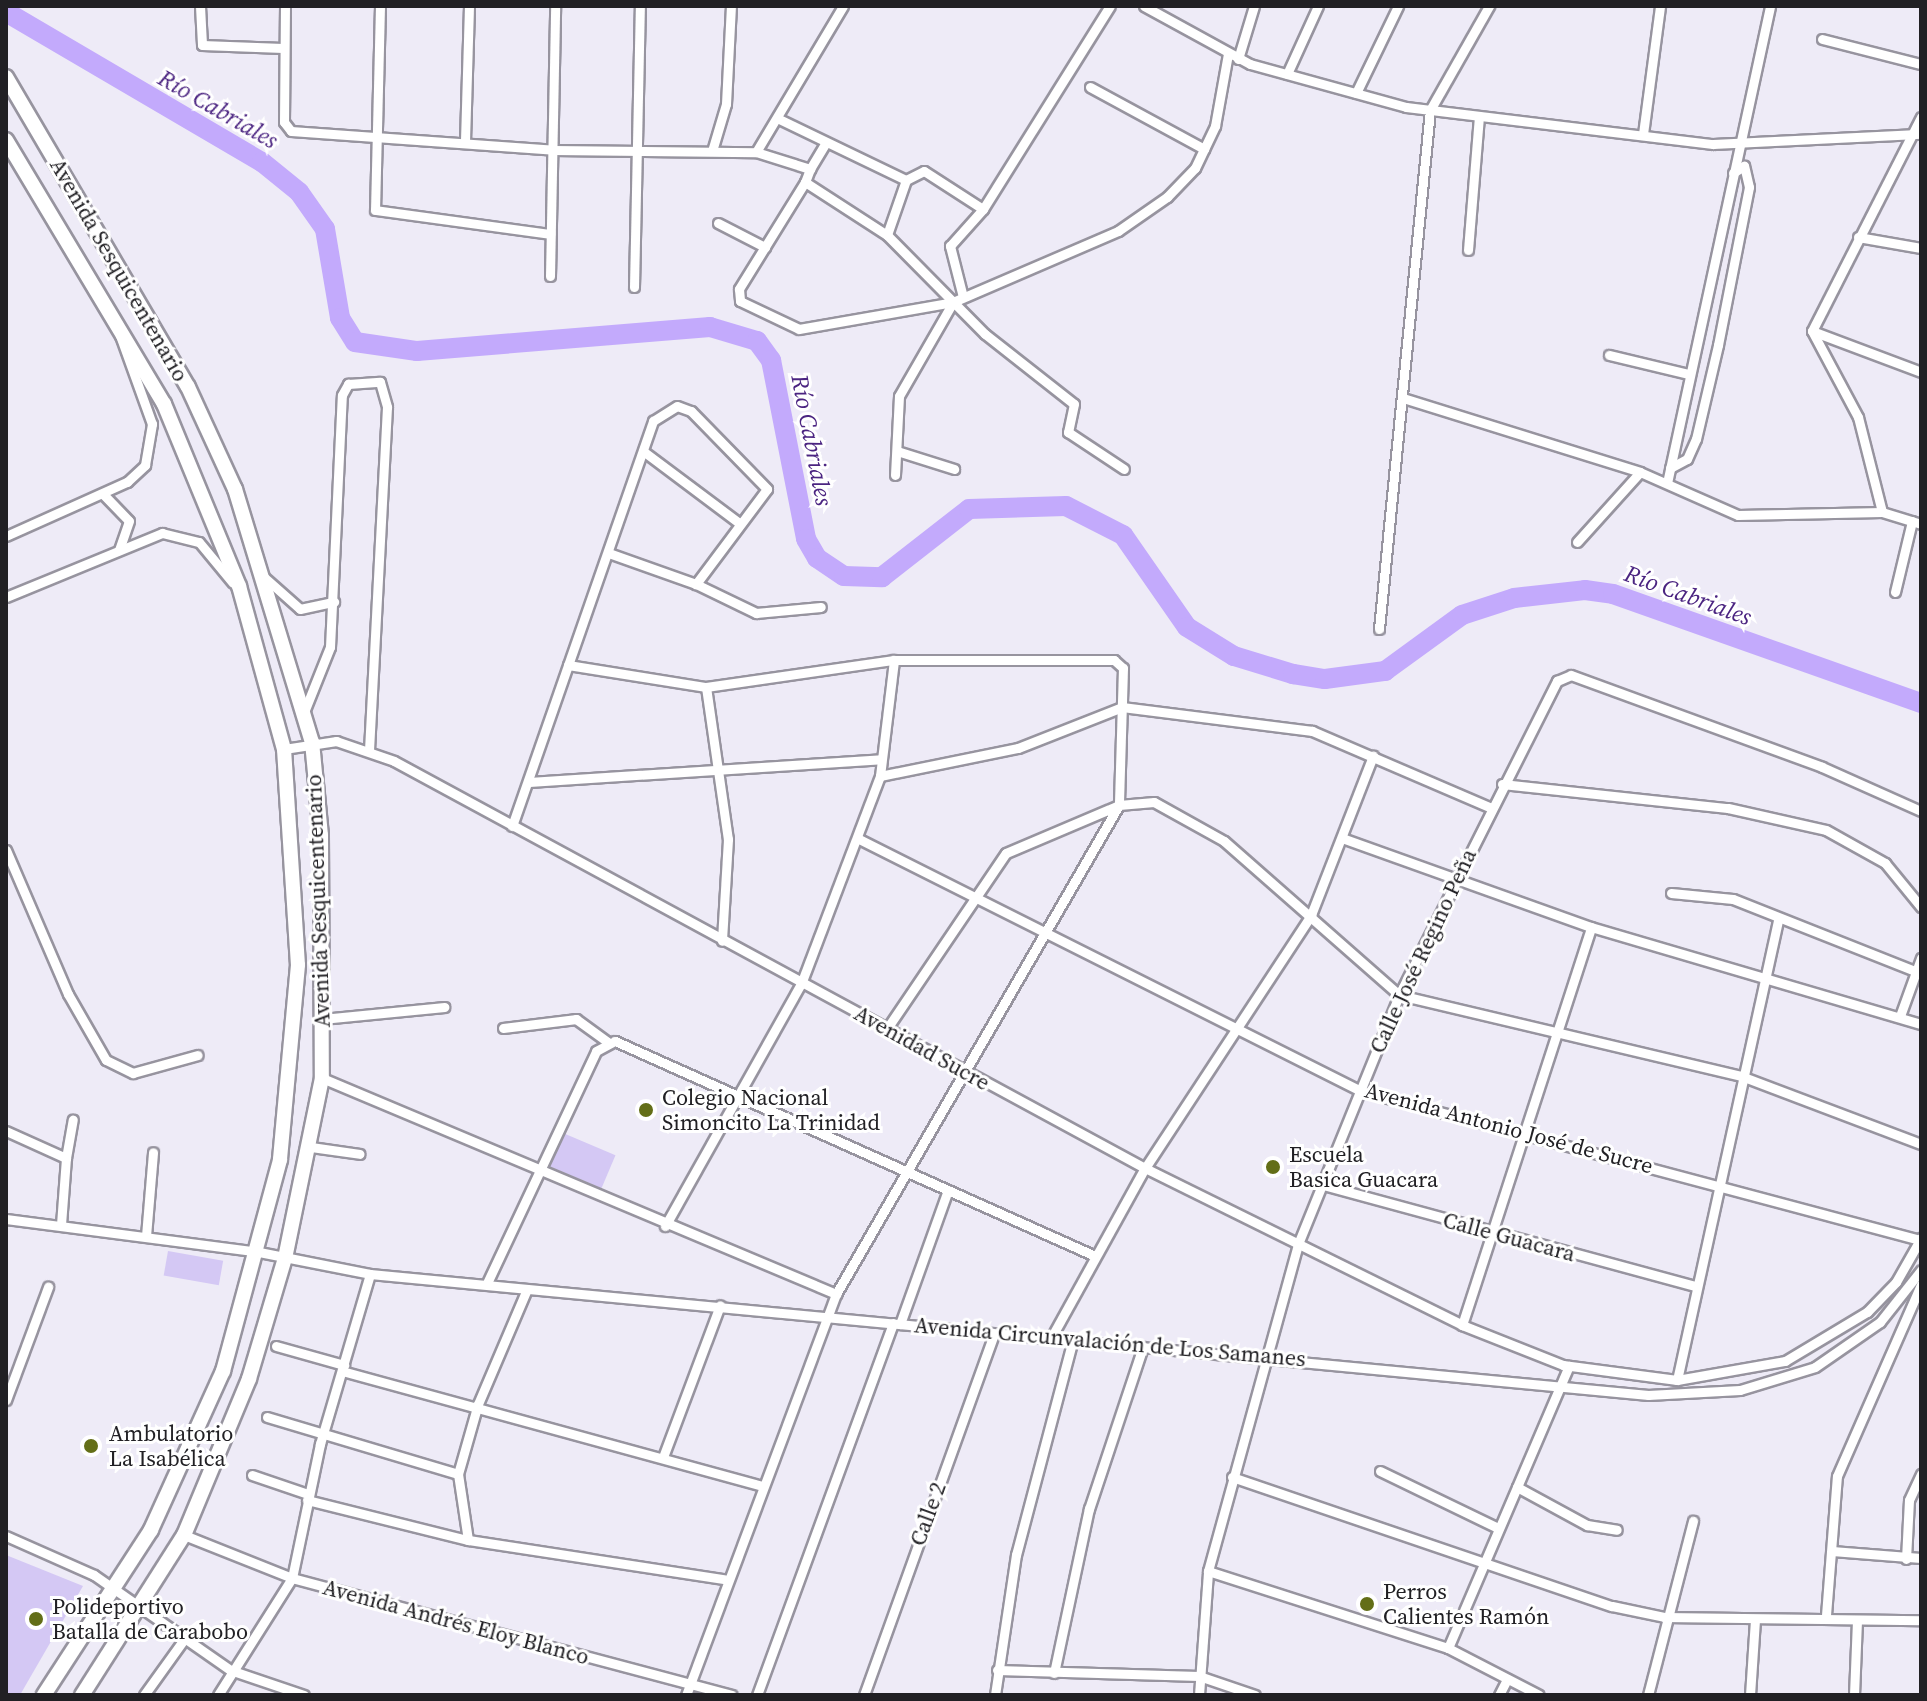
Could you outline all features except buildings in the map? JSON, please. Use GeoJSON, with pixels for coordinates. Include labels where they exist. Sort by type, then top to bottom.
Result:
{"type":"FeatureCollection","features":[{"type":"Feature","properties":{"kind":"main road","name":"Avenida Sesquicentenario"},"geometry":{"type":"LineString","coordinates":[[6,77],[188,387],[235,489],[264,576],[312,742],[322,1078],[311,1147],[285,1258],[249,1379],[184,1535],[143,1606],[82,1695]]}},
{"type":"Feature","properties":{"kind":"main road","name":"Avenida Sesquicentenario"},"geometry":{"type":"LineString","coordinates":[[6,140],[164,404],[241,593],[284,749],[298,965],[288,1106],[259,1252],[186,1458],[113,1587],[44,1695]]}},
{"type":"Feature","properties":{"kind":"street"},"geometry":{"type":"LineString","coordinates":[[200,6],[202,45],[283,48]]}},
{"type":"Feature","properties":{"kind":"street"},"geometry":{"type":"LineString","coordinates":[[285,6],[283,48],[288,128],[553,150],[756,152],[810,169]]}},
{"type":"Feature","properties":{"kind":"street"},"geometry":{"type":"LineString","coordinates":[[380,6],[375,137],[378,213],[550,234]]}},
{"type":"Feature","properties":{"kind":"street"},"geometry":{"type":"LineString","coordinates":[[465,141],[469,6]]}},
{"type":"Feature","properties":{"kind":"street"},"geometry":{"type":"LineString","coordinates":[[550,276],[555,6]]}},
{"type":"Feature","properties":{"kind":"street"},"geometry":{"type":"LineString","coordinates":[[634,287],[640,6]]}},
{"type":"Feature","properties":{"kind":"street"},"geometry":{"type":"LineString","coordinates":[[712,151],[726,104],[731,6]]}},
{"type":"Feature","properties":{"kind":"street"},"geometry":{"type":"LineString","coordinates":[[756,152],[843,6]]}},
{"type":"Feature","properties":{"kind":"street"},"geometry":{"type":"LineString","coordinates":[[963,297],[948,251],[983,209],[1110,6]]}},
{"type":"Feature","properties":{"kind":"street"},"geometry":{"type":"LineString","coordinates":[[1144,6],[1238,59],[1356,93],[1430,110],[1738,144],[1916,135]]}},
{"type":"Feature","properties":{"kind":"street"},"geometry":{"type":"LineString","coordinates":[[1238,59],[1254,6]]}},
{"type":"Feature","properties":{"kind":"street"},"geometry":{"type":"LineString","coordinates":[[1287,74],[1318,6]]}},
{"type":"Feature","properties":{"kind":"street"},"geometry":{"type":"LineString","coordinates":[[1356,93],[1398,6]]}},
{"type":"Feature","properties":{"kind":"street"},"geometry":{"type":"LineString","coordinates":[[1379,629],[1430,110],[1489,6]]}},
{"type":"Feature","properties":{"kind":"street"},"geometry":{"type":"LineString","coordinates":[[1643,134],[1660,6]]}},
{"type":"Feature","properties":{"kind":"street"},"geometry":{"type":"LineString","coordinates":[[1667,483],[1770,6]]}},
{"type":"Feature","properties":{"kind":"street"},"geometry":{"type":"LineString","coordinates":[[1822,39],[1921,64]]}},
{"type":"Feature","properties":{"kind":"street"},"geometry":{"type":"LineString","coordinates":[[826,142],[738,297],[799,329],[953,302],[1118,231],[1167,197],[1204,149],[1228,54]]}},
{"type":"Feature","properties":{"kind":"street"},"geometry":{"type":"LineString","coordinates":[[1090,87],[1204,149]]}},
{"type":"Feature","properties":{"kind":"street"},"geometry":{"type":"LineString","coordinates":[[1468,250],[1479,116]]}},
{"type":"Feature","properties":{"kind":"street"},"geometry":{"type":"LineString","coordinates":[[1812,331],[1858,237],[1916,135],[1921,117]]}},
{"type":"Feature","properties":{"kind":"street"},"geometry":{"type":"LineString","coordinates":[[777,118],[906,180]]}},
{"type":"Feature","properties":{"kind":"street"},"geometry":{"type":"LineString","coordinates":[[1670,468],[1687,459],[1696,439],[1718,345],[1749,187],[1744,166],[1733,173]]}},
{"type":"Feature","properties":{"kind":"street"},"geometry":{"type":"LineString","coordinates":[[887,235],[906,180],[924,171],[983,209]]}},
{"type":"Feature","properties":{"kind":"street"},"geometry":{"type":"LineString","coordinates":[[805,182],[887,235],[953,302],[1074,404],[1068,432],[1124,469]]}},
{"type":"Feature","properties":{"kind":"street"},"geometry":{"type":"LineString","coordinates":[[718,223],[765,247]]}},
{"type":"Feature","properties":{"kind":"street"},"geometry":{"type":"LineString","coordinates":[[1858,237],[1921,248]]}},
{"type":"Feature","properties":{"kind":"street"},"geometry":{"type":"LineString","coordinates":[[895,475],[899,396],[953,302]]}},
{"type":"Feature","properties":{"kind":"street"},"geometry":{"type":"LineString","coordinates":[[6,536],[103,494],[145,465],[154,446],[118,327]]}},
{"type":"Feature","properties":{"kind":"street"},"geometry":{"type":"LineString","coordinates":[[1812,331],[1921,372]]}},
{"type":"Feature","properties":{"kind":"street"},"geometry":{"type":"LineString","coordinates":[[1812,331],[1858,417],[1882,512]]}},
{"type":"Feature","properties":{"kind":"street"},"geometry":{"type":"LineString","coordinates":[[1609,355],[1689,374]]}},
{"type":"Feature","properties":{"kind":"street"},"geometry":{"type":"LineString","coordinates":[[304,712],[330,647],[342,395],[348,384],[380,382],[387,407],[369,751]]}},
{"type":"Feature","properties":{"kind":"street"},"geometry":{"type":"LineString","coordinates":[[1403,398],[1640,472],[1738,515],[1882,512],[1916,523],[1895,592]]}},
{"type":"Feature","properties":{"kind":"street"},"geometry":{"type":"LineString","coordinates":[[512,826],[653,421],[677,406],[691,411],[767,489],[738,522],[696,584]]}},
{"type":"Feature","properties":{"kind":"street"},"geometry":{"type":"LineString","coordinates":[[643,451],[738,522]]}},
{"type":"Feature","properties":{"kind":"street"},"geometry":{"type":"LineString","coordinates":[[897,451],[954,469]]}},
{"type":"Feature","properties":{"kind":"street"},"geometry":{"type":"LineString","coordinates":[[1577,542],[1640,472]]}},
{"type":"Feature","properties":{"kind":"street"},"geometry":{"type":"LineString","coordinates":[[103,494],[129,521],[119,550]]}},
{"type":"Feature","properties":{"kind":"street"},"geometry":{"type":"LineString","coordinates":[[6,597],[162,533],[180,534],[199,542],[241,593]]}},
{"type":"Feature","properties":{"kind":"street"},"geometry":{"type":"LineString","coordinates":[[609,553],[696,584],[756,613],[807,614],[821,607]]}},
{"type":"Feature","properties":{"kind":"street"},"geometry":{"type":"LineString","coordinates":[[264,576],[300,609],[334,602]]}},
{"type":"Feature","properties":{"kind":"street"},"geometry":{"type":"LineString","coordinates":[[568,665],[706,687],[894,660],[1114,660],[1123,668],[1119,805],[1049,935],[961,1071],[836,1294],[724,1579],[686,1695]]}},
{"type":"Feature","properties":{"kind":"street"},"geometry":{"type":"LineString","coordinates":[[665,1226],[801,984],[859,839],[880,776],[894,660]]}},
{"type":"Feature","properties":{"kind":"street","name":"Calle José Regino Peña"},"geometry":{"type":"LineString","coordinates":[[1199,1695],[1208,1571],[1232,1477],[1270,1356],[1298,1244],[1399,995],[1489,807],[1557,681],[1571,675],[1822,767],[1921,811]]}},
{"type":"Feature","properties":{"kind":"street"},"geometry":{"type":"LineString","coordinates":[[706,687],[730,863],[722,941]]}},
{"type":"Feature","properties":{"kind":"street"},"geometry":{"type":"LineString","coordinates":[[880,776],[1018,748],[1122,707],[1312,731],[1489,807]]}},
{"type":"Feature","properties":{"kind":"street","name":"Avenidad Sucre"},"geometry":{"type":"LineString","coordinates":[[284,749],[312,742],[369,751],[801,984],[888,1027],[961,1071],[1145,1168],[1462,1325],[1566,1366],[1677,1380],[1733,1375],[1818,1346],[1867,1312],[1921,1239]]}},
{"type":"Feature","properties":{"kind":"street"},"geometry":{"type":"LineString","coordinates":[[1051,1338],[1093,1255],[1145,1168],[1311,915],[1373,756]]}},
{"type":"Feature","properties":{"kind":"street"},"geometry":{"type":"LineString","coordinates":[[529,782],[716,767],[881,759]]}},
{"type":"Feature","properties":{"kind":"street"},"geometry":{"type":"LineString","coordinates":[[1502,784],[1728,808],[1826,830],[1885,863],[1921,907]]}},
{"type":"Feature","properties":{"kind":"street"},"geometry":{"type":"LineString","coordinates":[[888,1027],[1006,853],[1119,805],[1154,802],[1190,817],[1311,915],[1399,995],[1741,1076],[1921,1144]]}},
{"type":"Feature","properties":{"kind":"street"},"geometry":{"type":"LineString","coordinates":[[1342,838],[1591,927],[1764,975],[1921,1024]]}},
{"type":"Feature","properties":{"kind":"street","name":"Avenida Antonio José de Sucre"},"geometry":{"type":"LineString","coordinates":[[859,839],[978,894],[1235,1033],[1361,1091],[1526,1136],[1718,1182],[1921,1239]]}},
{"type":"Feature","properties":{"kind":"street"},"geometry":{"type":"LineString","coordinates":[[6,850],[68,994],[106,1060],[133,1073],[198,1055]]}},
{"type":"Feature","properties":{"kind":"street"},"geometry":{"type":"LineString","coordinates":[[1671,893],[1726,897],[1778,921],[1915,971]]}},
{"type":"Feature","properties":{"kind":"street"},"geometry":{"type":"LineString","coordinates":[[1677,1380],[1741,1076],[1778,921]]}},
{"type":"Feature","properties":{"kind":"street"},"geometry":{"type":"LineString","coordinates":[[1462,1325],[1560,1033],[1591,927]]}},
{"type":"Feature","properties":{"kind":"street"},"geometry":{"type":"LineString","coordinates":[[1900,1016],[1921,958]]}},
{"type":"Feature","properties":{"kind":"street"},"geometry":{"type":"LineString","coordinates":[[322,1019],[444,1007]]}},
{"type":"Feature","properties":{"kind":"street"},"geometry":{"type":"LineString","coordinates":[[503,1028],[576,1019],[608,1042],[740,1092],[1093,1255]]}},
{"type":"Feature","properties":{"kind":"street"},"geometry":{"type":"LineString","coordinates":[[487,1283],[596,1051],[608,1042]]}},
{"type":"Feature","properties":{"kind":"street"},"geometry":{"type":"LineString","coordinates":[[322,1078],[540,1169],[665,1226],[836,1294]]}},
{"type":"Feature","properties":{"kind":"street"},"geometry":{"type":"LineString","coordinates":[[61,1225],[66,1158],[73,1120]]}},
{"type":"Feature","properties":{"kind":"street"},"geometry":{"type":"LineString","coordinates":[[6,1131],[66,1158]]}},
{"type":"Feature","properties":{"kind":"street"},"geometry":{"type":"LineString","coordinates":[[311,1147],[360,1154]]}},
{"type":"Feature","properties":{"kind":"street"},"geometry":{"type":"LineString","coordinates":[[146,1236],[153,1152]]}},
{"type":"Feature","properties":{"kind":"street","name":"Calle Guacara"},"geometry":{"type":"LineString","coordinates":[[1323,1185],[1696,1286]]}},
{"type":"Feature","properties":{"kind":"street"},"geometry":{"type":"LineString","coordinates":[[757,1695],[948,1190]]}},
{"type":"Feature","properties":{"kind":"street","name":"Avenida Circunvalación de Los Samanes"},"geometry":{"type":"LineString","coordinates":[[6,1219],[259,1252],[370,1274],[720,1305],[994,1334],[1270,1356],[1561,1386],[1695,1394],[1781,1379],[1815,1367],[1872,1328],[1921,1270]]}},
{"type":"Feature","properties":{"kind":"street"},"geometry":{"type":"LineString","coordinates":[[218,1695],[230,1670],[292,1578],[323,1434],[370,1274]]}},
{"type":"Feature","properties":{"kind":"street"},"geometry":{"type":"LineString","coordinates":[[1826,1615],[1837,1476],[1921,1285]]}},
{"type":"Feature","properties":{"kind":"street"},"geometry":{"type":"LineString","coordinates":[[6,1400],[48,1287]]}},
{"type":"Feature","properties":{"kind":"street"},"geometry":{"type":"LineString","coordinates":[[468,1540],[458,1474],[478,1404],[527,1289]]}},
{"type":"Feature","properties":{"kind":"street"},"geometry":{"type":"LineString","coordinates":[[663,1457],[720,1305]]}},
{"type":"Feature","properties":{"kind":"street","name":"Calle 2"},"geometry":{"type":"LineString","coordinates":[[864,1695],[994,1334]]}},
{"type":"Feature","properties":{"kind":"street"},"geometry":{"type":"LineString","coordinates":[[995,1695],[1016,1555],[1073,1340]]}},
{"type":"Feature","properties":{"kind":"street"},"geometry":{"type":"LineString","coordinates":[[276,1346],[343,1368],[761,1486]]}},
{"type":"Feature","properties":{"kind":"street"},"geometry":{"type":"LineString","coordinates":[[1054,1673],[1089,1509],[1143,1347]]}},
{"type":"Feature","properties":{"kind":"street"},"geometry":{"type":"LineString","coordinates":[[1448,1648],[1496,1527],[1561,1386],[1566,1366]]}},
{"type":"Feature","properties":{"kind":"street"},"geometry":{"type":"LineString","coordinates":[[267,1417],[458,1474]]}},
{"type":"Feature","properties":{"kind":"street"},"geometry":{"type":"LineString","coordinates":[[1380,1471],[1496,1527]]}},
{"type":"Feature","properties":{"kind":"street"},"geometry":{"type":"LineString","coordinates":[[1906,1559],[1909,1500],[1921,1474]]}},
{"type":"Feature","properties":{"kind":"street"},"geometry":{"type":"LineString","coordinates":[[252,1475],[308,1497],[468,1540],[724,1579]]}},
{"type":"Feature","properties":{"kind":"street"},"geometry":{"type":"LineString","coordinates":[[1232,1477],[1486,1557],[1570,1594],[1664,1617],[1755,1620],[1826,1615],[1857,1620],[1921,1620]]}},
{"type":"Feature","properties":{"kind":"street"},"geometry":{"type":"LineString","coordinates":[[1517,1487],[1587,1525],[1617,1530]]}},
{"type":"Feature","properties":{"kind":"street"},"geometry":{"type":"LineString","coordinates":[[1648,1695],[1664,1617],[1693,1521]]}},
{"type":"Feature","properties":{"kind":"street","name":"Avenida Andrés Eloy Blanco"},"geometry":{"type":"LineString","coordinates":[[184,1535],[292,1578],[732,1695]]}},
{"type":"Feature","properties":{"kind":"street"},"geometry":{"type":"LineString","coordinates":[[6,1536],[113,1587],[230,1670],[304,1695]]}},
{"type":"Feature","properties":{"kind":"street"},"geometry":{"type":"LineString","coordinates":[[1832,1551],[1921,1558]]}},
{"type":"Feature","properties":{"kind":"street"},"geometry":{"type":"LineString","coordinates":[[1208,1571],[1448,1648],[1539,1695]]}},
{"type":"Feature","properties":{"kind":"street"},"geometry":{"type":"LineString","coordinates":[[1750,1695],[1755,1620]]}},
{"type":"Feature","properties":{"kind":"street"},"geometry":{"type":"LineString","coordinates":[[1854,1695],[1857,1620]]}},
{"type":"Feature","properties":{"kind":"street"},"geometry":{"type":"LineString","coordinates":[[144,1695],[185,1638]]}},
{"type":"Feature","properties":{"kind":"street"},"geometry":{"type":"LineString","coordinates":[[997,1670],[1199,1676],[1255,1695]]}},
{"type":"Feature","properties":{"kind":"street"},"geometry":{"type":"LineString","coordinates":[[1499,1695],[1507,1679]]}},
{"type":"Feature","properties":{"kind":"shaded area"},"geometry":{"type":"Polygon","coordinates":[[[563,1133],[615,1155],[601,1188],[549,1166],[563,1133]]]}},
{"type":"Feature","properties":{"kind":"shaded area"},"geometry":{"type":"Polygon","coordinates":[[[168,1251],[223,1261],[219,1285],[164,1276],[168,1251]]]}},
{"type":"Feature","properties":{"kind":"shaded area","name":"Polideportivo Batalla de Carabobo"},"geometry":{"type":"Polygon","coordinates":[[[6,1555],[83,1586],[20,1695],[6,1695],[6,1555]]]}},
{"type":"Feature","properties":{"kind":"waterway","name":"Río Cabriales"},"geometry":{"type":"LineString","coordinates":[[6,12],[262,162],[299,192],[325,229],[340,318],[355,342],[417,351],[710,327],[757,341],[771,360],[806,539],[817,558],[844,576],[882,577],[969,509],[1066,506],[1123,535],[1187,627],[1234,656],[1293,674],[1325,679],[1385,671],[1462,615],[1514,598],[1585,590],[1613,594],[1921,703]]}},
{"type":"Feature","properties":{"kind":"place","name":"Colegio Nacional Simoncito La Trinidad"},"geometry":{"type":"Point","coordinates":[646,1110]}},
{"type":"Feature","properties":{"kind":"place","name":"Escuela Basica Guacara"},"geometry":{"type":"Point","coordinates":[1273,1167]}},
{"type":"Feature","properties":{"kind":"place","name":"Ambulatorio La Isabélica"},"geometry":{"type":"Point","coordinates":[91,1446]}},
{"type":"Feature","properties":{"kind":"place","name":"Perros Calientes Ramón"},"geometry":{"type":"Point","coordinates":[1367,1604]}},
{"type":"Feature","properties":{"kind":"place","name":"Polideportivo Batalla de Carabobo"},"geometry":{"type":"Point","coordinates":[36,1619]}}]}
